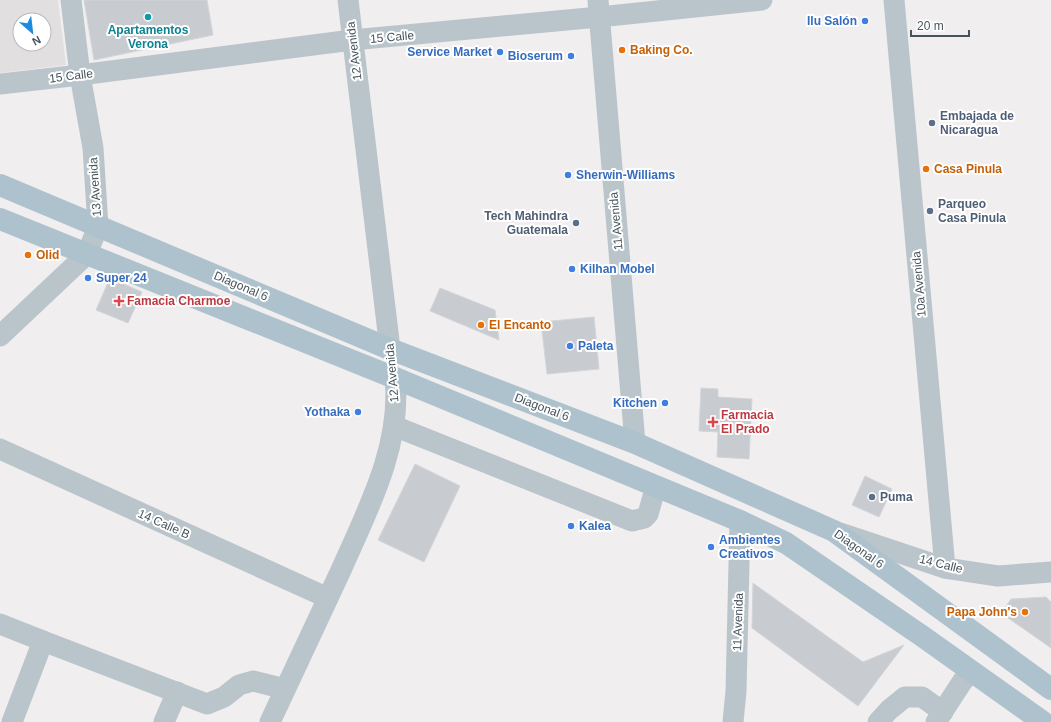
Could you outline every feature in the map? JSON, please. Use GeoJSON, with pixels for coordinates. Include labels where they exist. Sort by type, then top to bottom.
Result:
{"type":"FeatureCollection","features":[{"type":"Feature","properties":{"kind":"main road","name":"Diagonal 6"},"geometry":{"type":"LineString","coordinates":[[0,185],[390,349],[636,443],[834,531],[1051,688]]}},
{"type":"Feature","properties":{"kind":"main road"},"geometry":{"type":"LineString","coordinates":[[0,219],[395,378],[740,521],[786,543],[1043,722]]}},
{"type":"Feature","properties":{"kind":"main road","name":"12 Avenida"},"geometry":{"type":"LineString","coordinates":[[390,349],[395,378]]}},
{"type":"Feature","properties":{"kind":"street","name":"13 Avenida"},"geometry":{"type":"LineString","coordinates":[[0,336],[87,254],[98,226],[92,148],[80,75],[71,0]]}},
{"type":"Feature","properties":{"kind":"street","name":"12 Avenida"},"geometry":{"type":"LineString","coordinates":[[348,0],[390,349]]}},
{"type":"Feature","properties":{"kind":"street","name":"15 Calle"},"geometry":{"type":"LineString","coordinates":[[0,84],[598,9],[762,0]]}},
{"type":"Feature","properties":{"kind":"street","name":"10a Avenida"},"geometry":{"type":"LineString","coordinates":[[894,0],[945,568]]}},
{"type":"Feature","properties":{"kind":"street","name":"11 Avenida"},"geometry":{"type":"LineString","coordinates":[[598,9],[636,443]]}},
{"type":"Feature","properties":{"kind":"street","name":"12 Avenida"},"geometry":{"type":"LineString","coordinates":[[270,722],[370,504],[389,450],[394,426],[395,378]]}},
{"type":"Feature","properties":{"kind":"street"},"geometry":{"type":"LineString","coordinates":[[394,426],[632,520],[644,518],[648,514],[656,486]]}},
{"type":"Feature","properties":{"kind":"street","name":"14 Calle B"},"geometry":{"type":"LineString","coordinates":[[0,449],[328,598]]}},
{"type":"Feature","properties":{"kind":"street","name":"11 Avenida"},"geometry":{"type":"LineString","coordinates":[[733,722],[738,621],[740,521]]}},
{"type":"Feature","properties":{"kind":"street","name":"14 Calle"},"geometry":{"type":"LineString","coordinates":[[834,531],[945,568],[998,576],[1051,572]]}},
{"type":"Feature","properties":{"kind":"street"},"geometry":{"type":"LineString","coordinates":[[0,624],[43,642],[207,704],[224,697],[239,685],[253,681],[286,689]]}},
{"type":"Feature","properties":{"kind":"street"},"geometry":{"type":"LineString","coordinates":[[12,722],[43,642]]}},
{"type":"Feature","properties":{"kind":"street"},"geometry":{"type":"LineString","coordinates":[[878,722],[889,710],[906,696],[922,697],[939,717],[971,671]]}},
{"type":"Feature","properties":{"kind":"street"},"geometry":{"type":"LineString","coordinates":[[164,722],[177,692]]}},
{"type":"Feature","properties":{"kind":"shaded area"},"geometry":{"type":"Polygon","coordinates":[[[0,0],[58,0],[66,65],[0,73],[0,0]]]}},
{"type":"Feature","properties":{"kind":"building","name":"Apartamentos Verona"},"geometry":{"type":"Polygon","coordinates":[[[84,0],[207,0],[213,35],[94,60],[84,0]]]}},
{"type":"Feature","properties":{"kind":"building","name":"Famacia Charmoe"},"geometry":{"type":"Polygon","coordinates":[[[110,278],[142,292],[128,323],[96,310],[110,278]]]}},
{"type":"Feature","properties":{"kind":"building","name":"El Encanto"},"geometry":{"type":"Polygon","coordinates":[[[440,288],[495,310],[499,340],[430,311],[440,288]]]}},
{"type":"Feature","properties":{"kind":"building","name":"Paleta"},"geometry":{"type":"Polygon","coordinates":[[[594,317],[599,369],[547,374],[541,322],[594,317]]]}},
{"type":"Feature","properties":{"kind":"building"},"geometry":{"type":"Polygon","coordinates":[[[701,388],[718,389],[718,397],[752,399],[749,459],[717,457],[718,432],[699,431],[701,388]]]}},
{"type":"Feature","properties":{"kind":"building"},"geometry":{"type":"Polygon","coordinates":[[[415,464],[460,486],[424,562],[378,540],[415,464]]]}},
{"type":"Feature","properties":{"kind":"building","name":"Puma"},"geometry":{"type":"Polygon","coordinates":[[[865,476],[892,489],[879,517],[852,505],[865,476]]]}},
{"type":"Feature","properties":{"kind":"building"},"geometry":{"type":"Polygon","coordinates":[[[753,583],[863,662],[904,645],[858,706],[752,628],[753,583]]]}},
{"type":"Feature","properties":{"kind":"building"},"geometry":{"type":"Polygon","coordinates":[[[1046,597],[1051,602],[1051,648],[1001,613],[1011,599],[1046,597]]]}},
{"type":"Feature","properties":{"kind":"place","name":"Apartamentos Verona"},"geometry":{"type":"Point","coordinates":[148,17]}},
{"type":"Feature","properties":{"kind":"place","name":"Ilu Salón"},"geometry":{"type":"Point","coordinates":[865,21]}},
{"type":"Feature","properties":{"kind":"place","name":"Baking Co."},"geometry":{"type":"Point","coordinates":[622,50]}},
{"type":"Feature","properties":{"kind":"place","name":"Service Market"},"geometry":{"type":"Point","coordinates":[500,52]}},
{"type":"Feature","properties":{"kind":"place","name":"Bioserum"},"geometry":{"type":"Point","coordinates":[571,56]}},
{"type":"Feature","properties":{"kind":"place","name":"Embajada de Nicaragua"},"geometry":{"type":"Point","coordinates":[932,123]}},
{"type":"Feature","properties":{"kind":"place","name":"Casa Pinula"},"geometry":{"type":"Point","coordinates":[926,169]}},
{"type":"Feature","properties":{"kind":"place","name":"Sherwin-Williams"},"geometry":{"type":"Point","coordinates":[568,175]}},
{"type":"Feature","properties":{"kind":"place","name":"Parqueo Casa Pinula"},"geometry":{"type":"Point","coordinates":[930,211]}},
{"type":"Feature","properties":{"kind":"place","name":"Tech Mahindra Guatemala"},"geometry":{"type":"Point","coordinates":[576,223]}},
{"type":"Feature","properties":{"kind":"place","name":"Olid"},"geometry":{"type":"Point","coordinates":[28,255]}},
{"type":"Feature","properties":{"kind":"place","name":"Kilhan Mobel"},"geometry":{"type":"Point","coordinates":[572,269]}},
{"type":"Feature","properties":{"kind":"place","name":"Super 24"},"geometry":{"type":"Point","coordinates":[88,278]}},
{"type":"Feature","properties":{"kind":"place","name":"Famacia Charmoe"},"geometry":{"type":"Point","coordinates":[119,301]}},
{"type":"Feature","properties":{"kind":"place","name":"El Encanto"},"geometry":{"type":"Point","coordinates":[481,325]}},
{"type":"Feature","properties":{"kind":"place","name":"Paleta"},"geometry":{"type":"Point","coordinates":[570,346]}},
{"type":"Feature","properties":{"kind":"place","name":"Kitchen"},"geometry":{"type":"Point","coordinates":[665,403]}},
{"type":"Feature","properties":{"kind":"place","name":"Yothaka"},"geometry":{"type":"Point","coordinates":[358,412]}},
{"type":"Feature","properties":{"kind":"place","name":"Farmacia El Prado"},"geometry":{"type":"Point","coordinates":[713,422]}},
{"type":"Feature","properties":{"kind":"place","name":"Puma"},"geometry":{"type":"Point","coordinates":[872,497]}},
{"type":"Feature","properties":{"kind":"place","name":"Kalea"},"geometry":{"type":"Point","coordinates":[571,526]}},
{"type":"Feature","properties":{"kind":"place","name":"Ambientes Creativos"},"geometry":{"type":"Point","coordinates":[711,547]}},
{"type":"Feature","properties":{"kind":"place","name":"Papa John's"},"geometry":{"type":"Point","coordinates":[1025,612]}}]}
